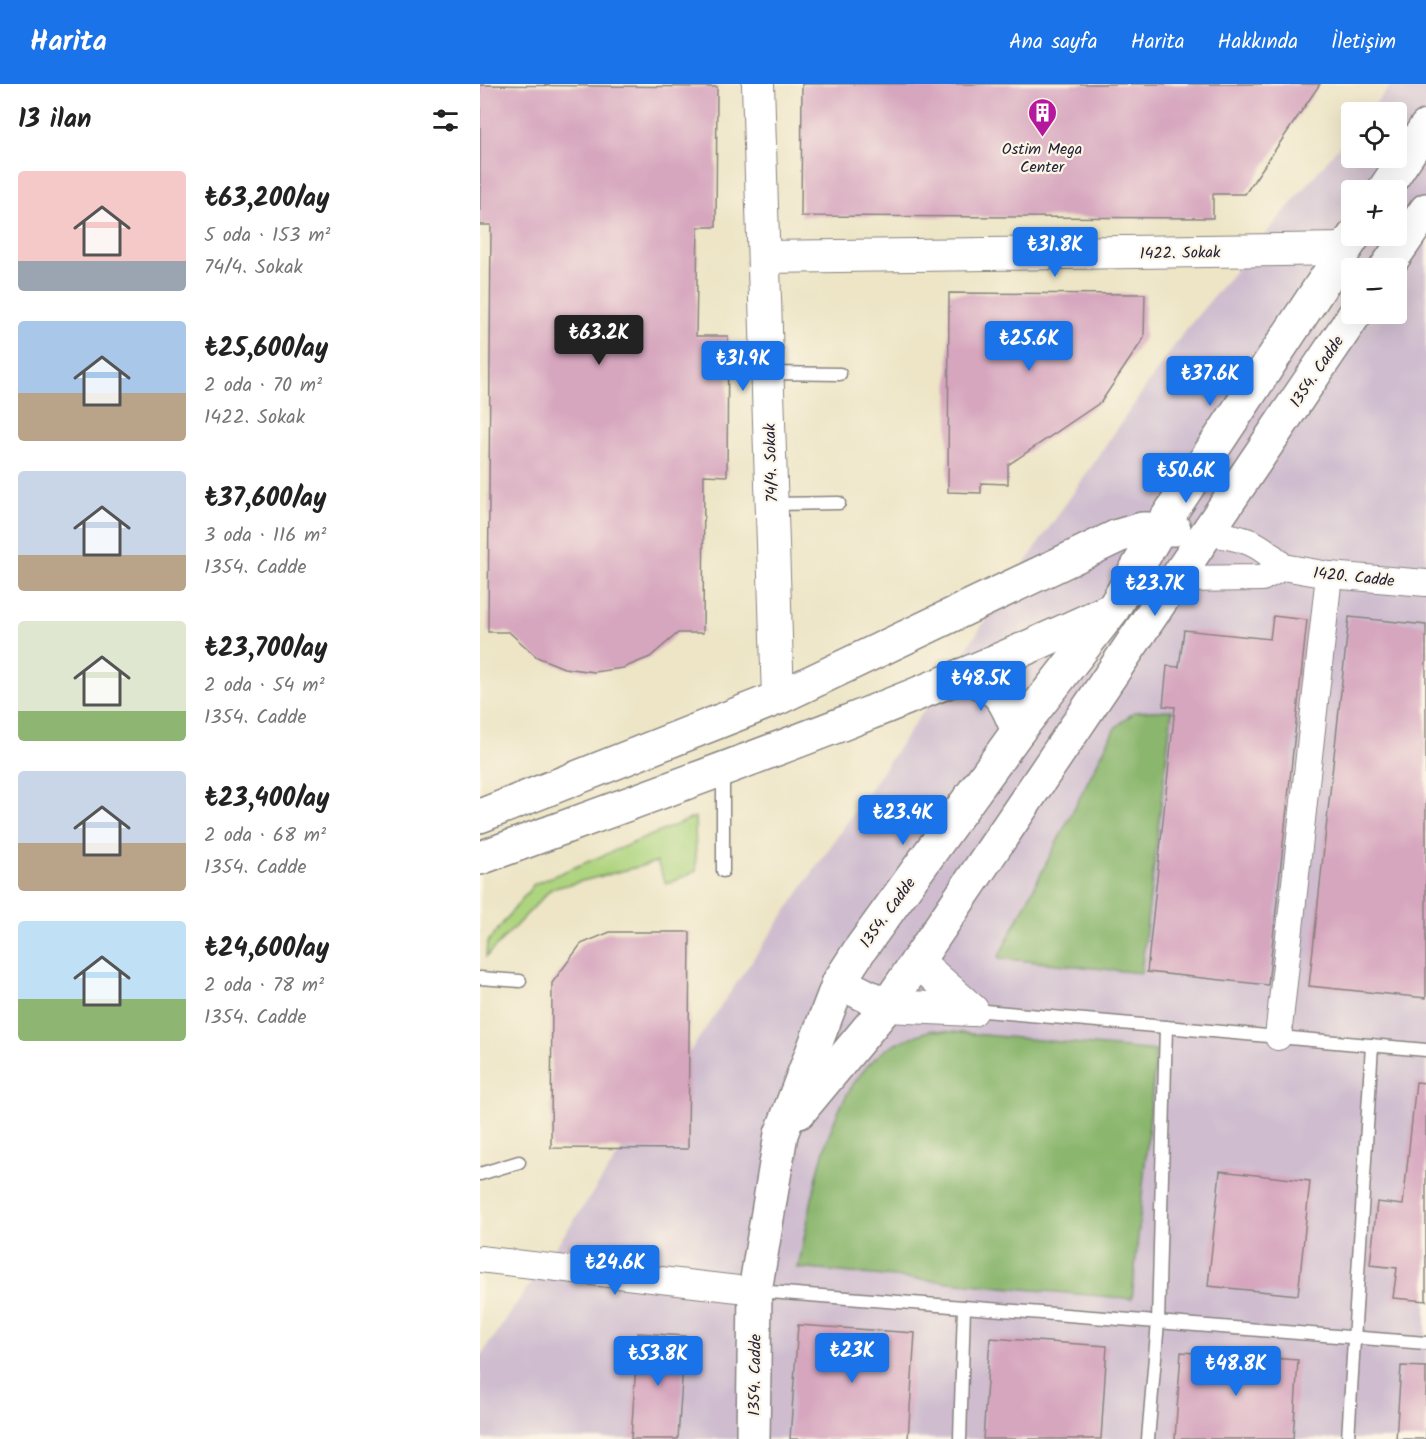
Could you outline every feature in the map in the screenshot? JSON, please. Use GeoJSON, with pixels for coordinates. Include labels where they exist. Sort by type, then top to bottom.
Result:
{"type":"FeatureCollection","features":[{"type":"Feature","properties":{"kind":"main road"},"geometry":{"type":"LineString","coordinates":[[1391,180],[1426,127]]}},
{"type":"Feature","properties":{"kind":"main road"},"geometry":{"type":"LineString","coordinates":[[1393,258],[1426,210]]}},
{"type":"Feature","properties":{"kind":"main road","name":"1354. Cadde"},"geometry":{"type":"LineString","coordinates":[[753,1439],[755,1291],[781,1134],[840,982],[870,936],[1018,731],[1113,609],[1161,527],[1346,246]]}},
{"type":"Feature","properties":{"kind":"main road","name":"1354. Cadde"},"geometry":{"type":"LineString","coordinates":[[781,1134],[887,1006],[1348,324]]}},
{"type":"Feature","properties":{"kind":"main road"},"geometry":{"type":"LineString","coordinates":[[480,816],[778,698],[1118,536],[1142,528],[1161,527],[1206,532]]}},
{"type":"Feature","properties":{"kind":"main road"},"geometry":{"type":"LineString","coordinates":[[480,858],[723,769],[1016,654],[1175,579]]}},
{"type":"Feature","properties":{"kind":"main road"},"geometry":{"type":"LineString","coordinates":[[962,675],[993,687],[1006,701],[1018,731]]}},
{"type":"Feature","properties":{"kind":"main road"},"geometry":{"type":"LineString","coordinates":[[870,936],[917,961]]}},
{"type":"Feature","properties":{"kind":"main road"},"geometry":{"type":"LineString","coordinates":[[840,982],[887,1006]]}},
{"type":"Feature","properties":{"kind":"street","name":"74/4. Sokak"},"geometry":{"type":"LineString","coordinates":[[758,84],[778,698]]}},
{"type":"Feature","properties":{"kind":"street","name":"1422. Sokak"},"geometry":{"type":"LineString","coordinates":[[764,257],[1341,242]]}},
{"type":"Feature","properties":{"kind":"street"},"geometry":{"type":"LineString","coordinates":[[1175,579],[1262,578],[1283,567],[1265,548],[1245,540],[1206,532]]}},
{"type":"Feature","properties":{"kind":"street","name":"1420. Cadde"},"geometry":{"type":"LineString","coordinates":[[1283,567],[1329,575],[1426,583]]}},
{"type":"Feature","properties":{"kind":"street"},"geometry":{"type":"LineString","coordinates":[[1278,1037],[1329,575]]}},
{"type":"Feature","properties":{"kind":"street"},"geometry":{"type":"LineString","coordinates":[[917,961],[972,1010]]}},
{"type":"Feature","properties":{"kind":"street"},"geometry":{"type":"LineString","coordinates":[[887,1006],[972,1010]]}},
{"type":"Feature","properties":{"kind":"street"},"geometry":{"type":"LineString","coordinates":[[480,1259],[755,1291]]}},
{"type":"Feature","properties":{"kind":"lane"},"geometry":{"type":"LineString","coordinates":[[767,373],[840,374]]}},
{"type":"Feature","properties":{"kind":"lane"},"geometry":{"type":"LineString","coordinates":[[771,504],[839,503]]}},
{"type":"Feature","properties":{"kind":"lane"},"geometry":{"type":"LineString","coordinates":[[723,769],[723,871]]}},
{"type":"Feature","properties":{"kind":"lane"},"geometry":{"type":"LineString","coordinates":[[480,978],[520,981]]}},
{"type":"Feature","properties":{"kind":"lane"},"geometry":{"type":"LineString","coordinates":[[972,1010],[1426,1050]]}},
{"type":"Feature","properties":{"kind":"lane"},"geometry":{"type":"LineString","coordinates":[[1148,1439],[1158,1322],[1166,1027]]}},
{"type":"Feature","properties":{"kind":"lane"},"geometry":{"type":"LineString","coordinates":[[1348,1439],[1372,1045]]}},
{"type":"Feature","properties":{"kind":"lane"},"geometry":{"type":"LineString","coordinates":[[480,1174],[519,1162]]}},
{"type":"Feature","properties":{"kind":"lane"},"geometry":{"type":"LineString","coordinates":[[755,1291],[1426,1343]]}},
{"type":"Feature","properties":{"kind":"lane"},"geometry":{"type":"LineString","coordinates":[[960,1439],[964,1307]]}},
{"type":"Feature","properties":{"kind":"shaded area"},"geometry":{"type":"Polygon","coordinates":[[[1392,84],[1426,84],[1426,1439],[480,1439],[480,1357],[1183,333],[1341,144],[1341,168],[1407,168],[1407,102],[1377,102],[1392,84]]]}},
{"type":"Feature","properties":{"kind":"green space"},"geometry":{"type":"Polygon","coordinates":[[[1172,710],[1141,973],[998,958],[1115,728],[1134,712],[1172,710]]]}},
{"type":"Feature","properties":{"kind":"green space"},"geometry":{"type":"Polygon","coordinates":[[[695,817],[696,871],[666,884],[657,862],[551,889],[486,957],[487,943],[534,884],[695,817]]]}},
{"type":"Feature","properties":{"kind":"green space"},"geometry":{"type":"Polygon","coordinates":[[[931,1030],[1156,1051],[1132,1299],[798,1268],[824,1150],[834,1120],[848,1093],[864,1070],[885,1050],[901,1041],[931,1030]]]}},
{"type":"Feature","properties":{"kind":"building","name":"Ostim Mega Center"},"geometry":{"type":"Polygon","coordinates":[[[802,84],[1320,84],[1245,194],[1213,194],[1213,218],[801,216],[802,84]]]}},
{"type":"Feature","properties":{"kind":"building"},"geometry":{"type":"Polygon","coordinates":[[[480,85],[717,87],[716,227],[698,227],[696,336],[728,336],[727,476],[704,475],[703,633],[678,633],[650,657],[623,668],[594,672],[564,668],[537,657],[509,632],[488,632],[491,225],[480,225],[480,85]]]}},
{"type":"Feature","properties":{"kind":"building"},"geometry":{"type":"Polygon","coordinates":[[[949,293],[1145,294],[1144,338],[1101,402],[1008,465],[1008,484],[981,483],[981,493],[948,492],[949,293]]]}},
{"type":"Feature","properties":{"kind":"building"},"geometry":{"type":"Polygon","coordinates":[[[1273,616],[1307,620],[1268,985],[1147,972],[1175,707],[1163,706],[1167,666],[1179,667],[1184,630],[1270,639],[1273,616]]]}},
{"type":"Feature","properties":{"kind":"building"},"geometry":{"type":"Polygon","coordinates":[[[1349,617],[1426,625],[1426,998],[1309,986],[1349,617]]]}},
{"type":"Feature","properties":{"kind":"building"},"geometry":{"type":"Polygon","coordinates":[[[610,932],[690,932],[688,1149],[551,1148],[552,983],[581,944],[610,932]]]}},
{"type":"Feature","properties":{"kind":"building"},"geometry":{"type":"Polygon","coordinates":[[[1416,1082],[1426,1083],[1426,1301],[1393,1298],[1397,1268],[1370,1265],[1377,1202],[1403,1205],[1416,1082]]]}},
{"type":"Feature","properties":{"kind":"building"},"geometry":{"type":"Polygon","coordinates":[[[1220,1171],[1310,1181],[1298,1295],[1208,1286],[1220,1171]]]}},
{"type":"Feature","properties":{"kind":"building"},"geometry":{"type":"Polygon","coordinates":[[[798,1325],[915,1333],[908,1439],[790,1439],[798,1325]]]}},
{"type":"Feature","properties":{"kind":"building"},"geometry":{"type":"Polygon","coordinates":[[[638,1333],[685,1336],[678,1439],[631,1439],[638,1333]]]}},
{"type":"Feature","properties":{"kind":"building"},"geometry":{"type":"Polygon","coordinates":[[[990,1338],[1107,1346],[1101,1439],[983,1439],[990,1338]]]}},
{"type":"Feature","properties":{"kind":"building"},"geometry":{"type":"Polygon","coordinates":[[[1181,1352],[1298,1360],[1293,1439],[1175,1439],[1181,1352]]]}},
{"type":"Feature","properties":{"kind":"building"},"geometry":{"type":"Polygon","coordinates":[[[1401,1366],[1426,1367],[1426,1439],[1396,1439],[1401,1366]]]}},
{"type":"Feature","properties":{"kind":"place","name":"Ostim Mega Center"},"geometry":{"type":"Point","coordinates":[1042,138]}}]}
